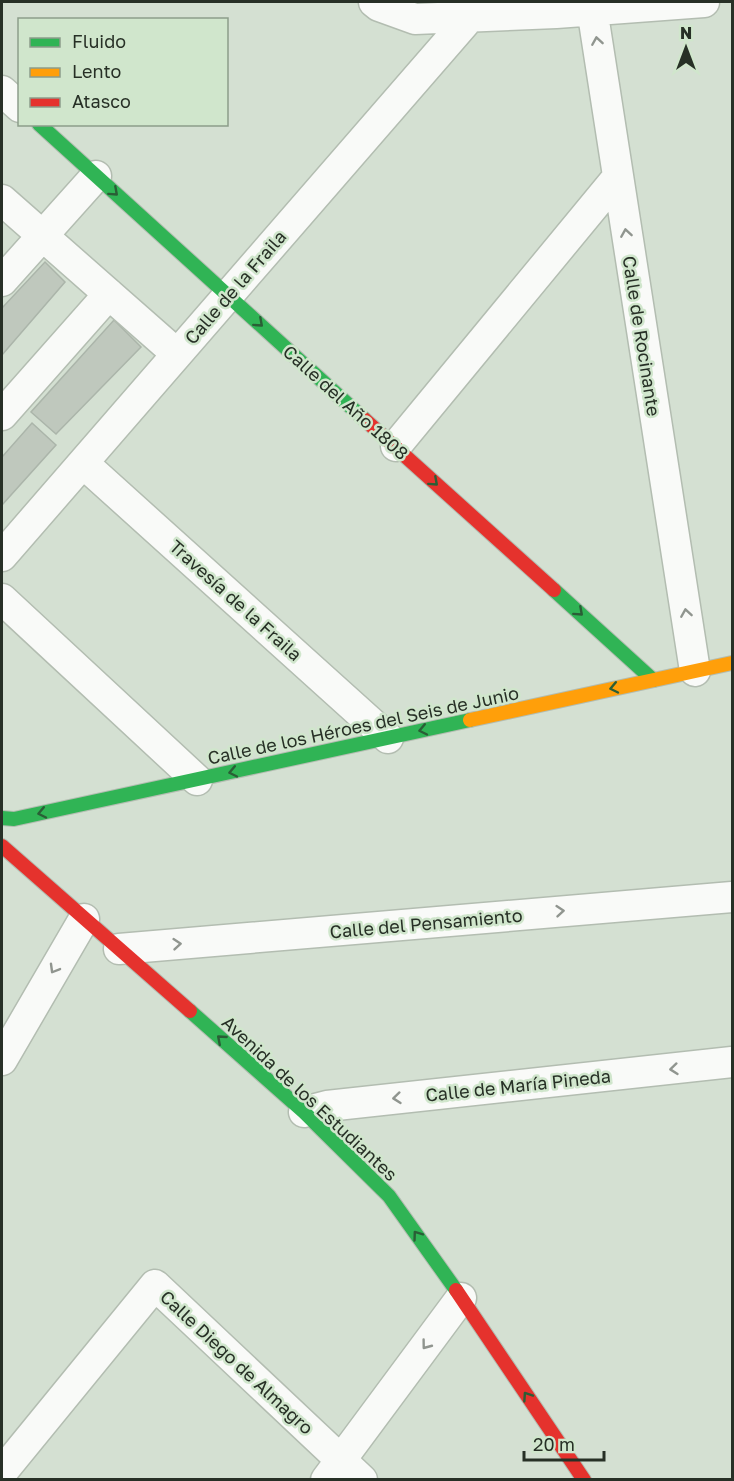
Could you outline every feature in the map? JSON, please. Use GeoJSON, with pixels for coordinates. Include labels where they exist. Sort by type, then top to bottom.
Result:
{"type":"FeatureCollection","features":[{"type":"Feature","properties":{"kind":"street"},"geometry":{"type":"LineString","coordinates":[[374,2],[416,20],[469,18],[591,6],[704,2]]}},
{"type":"Feature","properties":{"kind":"street","name":"Calle de Rocinante"},"geometry":{"type":"LineString","coordinates":[[591,6],[695,670]]}},
{"type":"Feature","properties":{"kind":"street","name":"Calle de la Fraila"},"geometry":{"type":"LineString","coordinates":[[2,556],[469,18]]}},
{"type":"Feature","properties":{"kind":"street"},"geometry":{"type":"LineString","coordinates":[[2,91],[18,105]]}},
{"type":"Feature","properties":{"kind":"street","name":"Calle del Año 1808"},"geometry":{"type":"LineString","coordinates":[[41,126],[653,680]]}},
{"type":"Feature","properties":{"kind":"street"},"geometry":{"type":"LineString","coordinates":[[2,281],[96,176]]}},
{"type":"Feature","properties":{"kind":"street"},"geometry":{"type":"LineString","coordinates":[[396,447],[617,178]]}},
{"type":"Feature","properties":{"kind":"street"},"geometry":{"type":"LineString","coordinates":[[2,200],[177,354]]}},
{"type":"Feature","properties":{"kind":"street"},"geometry":{"type":"LineString","coordinates":[[2,415],[109,294]]}},
{"type":"Feature","properties":{"kind":"street","name":"Travesía de la Fraila"},"geometry":{"type":"LineString","coordinates":[[82,463],[388,738]]}},
{"type":"Feature","properties":{"kind":"street"},"geometry":{"type":"LineString","coordinates":[[2,599],[197,780]]}},
{"type":"Feature","properties":{"kind":"street","name":"Calle de los Héroes del Seis de Junio"},"geometry":{"type":"LineString","coordinates":[[2,818],[14,819],[732,663]]}},
{"type":"Feature","properties":{"kind":"street","name":"Avenida de los Estudiantes"},"geometry":{"type":"LineString","coordinates":[[2,846],[304,1112],[389,1196],[584,1479]]}},
{"type":"Feature","properties":{"kind":"street","name":"Calle del Pensamiento"},"geometry":{"type":"LineString","coordinates":[[119,949],[732,897]]}},
{"type":"Feature","properties":{"kind":"street"},"geometry":{"type":"LineString","coordinates":[[2,1060],[84,919]]}},
{"type":"Feature","properties":{"kind":"street","name":"Calle de María Pineda"},"geometry":{"type":"LineString","coordinates":[[304,1112],[327,1106],[732,1062]]}},
{"type":"Feature","properties":{"kind":"street","name":"Calle Diego de Almagro"},"geometry":{"type":"LineString","coordinates":[[6,1473],[155,1285],[333,1469],[362,1479]]}},
{"type":"Feature","properties":{"kind":"street"},"geometry":{"type":"LineString","coordinates":[[333,1469],[461,1298]]}},
{"type":"Feature","properties":{"kind":"building"},"geometry":{"type":"Polygon","coordinates":[[[45,262],[65,282],[2,355],[2,308],[45,262]]]}},
{"type":"Feature","properties":{"kind":"building"},"geometry":{"type":"Polygon","coordinates":[[[114,320],[141,347],[56,434],[31,412],[114,320]]]}},
{"type":"Feature","properties":{"kind":"building"},"geometry":{"type":"Polygon","coordinates":[[[32,423],[56,445],[2,505],[2,457],[32,423]]]}},
{"type":"Feature","properties":{"kind":"traffic: fast"},"geometry":{"type":"LineString","coordinates":[[41,126],[364,419]]}},
{"type":"Feature","properties":{"kind":"traffic: fast"},"geometry":{"type":"LineString","coordinates":[[554,590],[653,680]]}},
{"type":"Feature","properties":{"kind":"traffic: fast"},"geometry":{"type":"LineString","coordinates":[[2,818],[14,819],[470,720]]}},
{"type":"Feature","properties":{"kind":"traffic: fast"},"geometry":{"type":"LineString","coordinates":[[190,1011],[304,1112],[389,1196],[456,1290]]}},
{"type":"Feature","properties":{"kind":"traffic: slow"},"geometry":{"type":"LineString","coordinates":[[470,720],[732,663]]}},
{"type":"Feature","properties":{"kind":"traffic: jam"},"geometry":{"type":"LineString","coordinates":[[364,419],[554,590]]}},
{"type":"Feature","properties":{"kind":"traffic: jam"},"geometry":{"type":"LineString","coordinates":[[2,846],[190,1011]]}},
{"type":"Feature","properties":{"kind":"traffic: jam"},"geometry":{"type":"LineString","coordinates":[[456,1290],[584,1480]]}}]}
